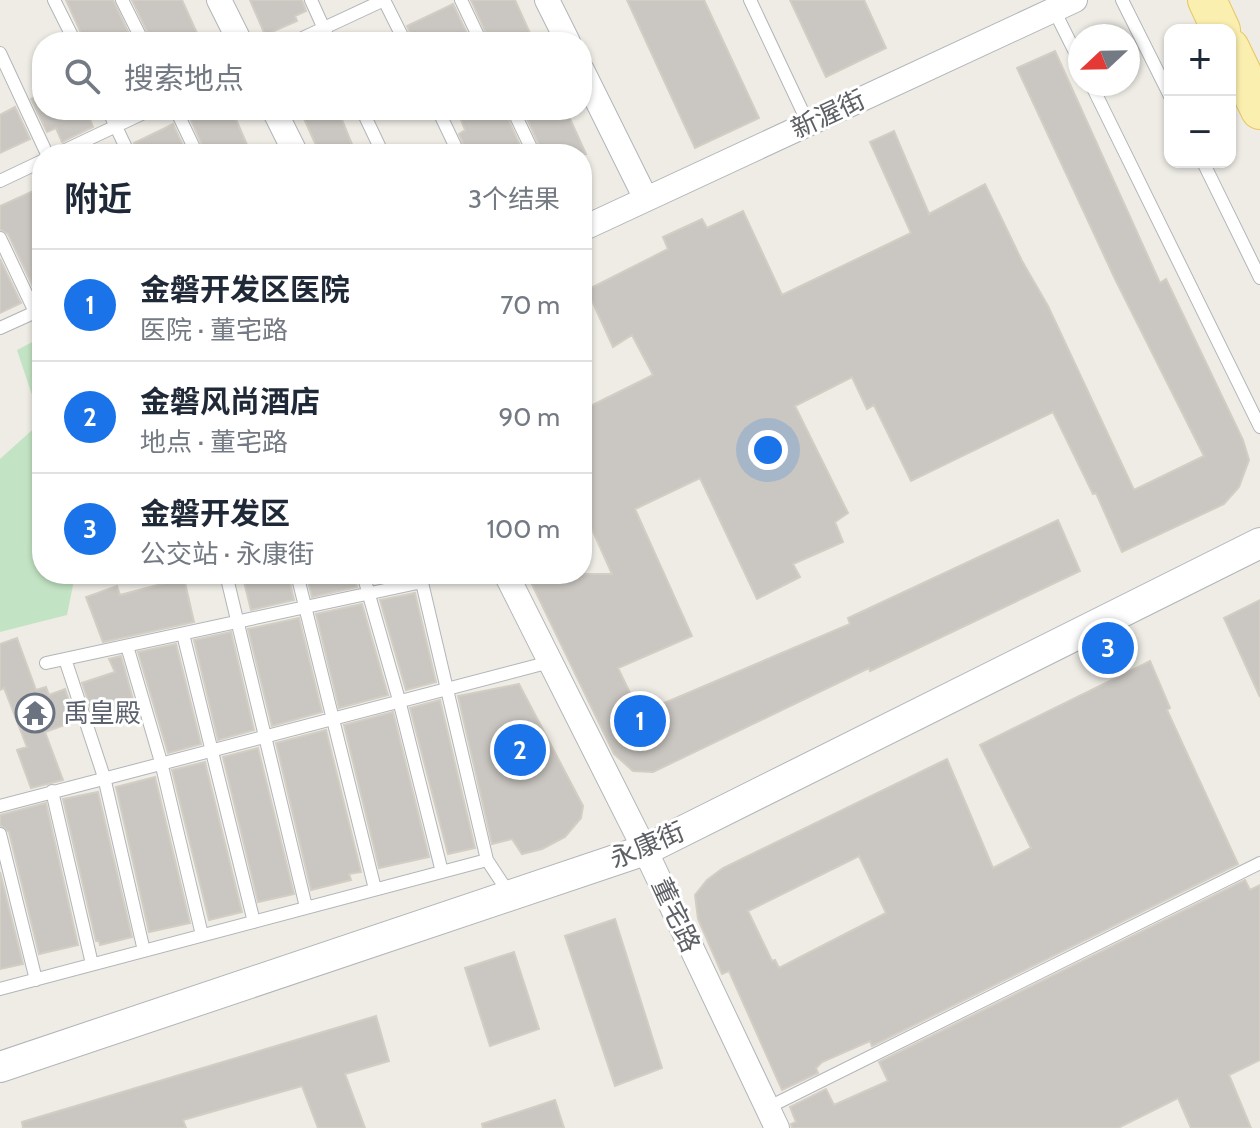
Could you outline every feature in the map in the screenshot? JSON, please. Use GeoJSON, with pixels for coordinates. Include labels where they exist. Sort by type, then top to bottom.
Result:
{"type":"FeatureCollection","features":[{"type":"Feature","properties":{"kind":"main road"},"geometry":{"type":"LineString","coordinates":[[1207,0],[1218,24]]}},
{"type":"Feature","properties":{"kind":"main road"},"geometry":{"type":"LineString","coordinates":[[1236,60],[1260,110]]}},
{"type":"Feature","properties":{"kind":"street"},"geometry":{"type":"LineString","coordinates":[[219,0],[235,32]]}},
{"type":"Feature","properties":{"kind":"street"},"geometry":{"type":"LineString","coordinates":[[547,0],[563,32]]}},
{"type":"Feature","properties":{"kind":"street","name":"新渥街"},"geometry":{"type":"LineString","coordinates":[[592,224],[1065,5]]}},
{"type":"Feature","properties":{"kind":"street"},"geometry":{"type":"LineString","coordinates":[[592,90],[646,199]]}},
{"type":"Feature","properties":{"kind":"street"},"geometry":{"type":"LineString","coordinates":[[279,120],[291,144]]}},
{"type":"Feature","properties":{"kind":"street","name":"永康街"},"geometry":{"type":"LineString","coordinates":[[0,1067],[645,850],[1260,543]]}},
{"type":"Feature","properties":{"kind":"street","name":"董宅路"},"geometry":{"type":"LineString","coordinates":[[511,584],[645,850],[772,1118]]}},
{"type":"Feature","properties":{"kind":"lane"},"geometry":{"type":"LineString","coordinates":[[54,0],[70,32]]}},
{"type":"Feature","properties":{"kind":"lane"},"geometry":{"type":"LineString","coordinates":[[122,0],[138,32]]}},
{"type":"Feature","properties":{"kind":"lane"},"geometry":{"type":"LineString","coordinates":[[311,0],[326,32]]}},
{"type":"Feature","properties":{"kind":"lane"},"geometry":{"type":"LineString","coordinates":[[315,32],[384,0],[400,32]]}},
{"type":"Feature","properties":{"kind":"lane"},"geometry":{"type":"LineString","coordinates":[[461,0],[476,32]]}},
{"type":"Feature","properties":{"kind":"lane"},"geometry":{"type":"LineString","coordinates":[[750,0],[808,123]]}},
{"type":"Feature","properties":{"kind":"lane"},"geometry":{"type":"LineString","coordinates":[[1122,0],[1164,84]]}},
{"type":"Feature","properties":{"kind":"lane"},"geometry":{"type":"LineString","coordinates":[[0,53],[42,144]]}},
{"type":"Feature","properties":{"kind":"lane"},"geometry":{"type":"LineString","coordinates":[[1097,96],[1260,427]]}},
{"type":"Feature","properties":{"kind":"lane"},"geometry":{"type":"LineString","coordinates":[[112,120],[124,144]]}},
{"type":"Feature","properties":{"kind":"lane"},"geometry":{"type":"LineString","coordinates":[[78,144],[128,120]]}},
{"type":"Feature","properties":{"kind":"lane"},"geometry":{"type":"LineString","coordinates":[[181,120],[192,144]]}},
{"type":"Feature","properties":{"kind":"lane"},"geometry":{"type":"LineString","coordinates":[[367,120],[378,144]]}},
{"type":"Feature","properties":{"kind":"lane"},"geometry":{"type":"LineString","coordinates":[[443,120],[454,144]]}},
{"type":"Feature","properties":{"kind":"lane"},"geometry":{"type":"LineString","coordinates":[[518,120],[529,144]]}},
{"type":"Feature","properties":{"kind":"lane"},"geometry":{"type":"LineString","coordinates":[[0,181],[32,166]]}},
{"type":"Feature","properties":{"kind":"lane"},"geometry":{"type":"LineString","coordinates":[[1206,168],[1260,278]]}},
{"type":"Feature","properties":{"kind":"lane"},"geometry":{"type":"LineString","coordinates":[[0,238],[32,297]]}},
{"type":"Feature","properties":{"kind":"lane"},"geometry":{"type":"LineString","coordinates":[[0,328],[32,313]]}},
{"type":"Feature","properties":{"kind":"lane"},"geometry":{"type":"LineString","coordinates":[[228,584],[306,907]]}},
{"type":"Feature","properties":{"kind":"lane"},"geometry":{"type":"LineString","coordinates":[[299,584],[375,889]]}},
{"type":"Feature","properties":{"kind":"lane"},"geometry":{"type":"LineString","coordinates":[[366,584],[442,872]]}},
{"type":"Feature","properties":{"kind":"lane"},"geometry":{"type":"LineString","coordinates":[[46,663],[369,594],[402,584]]}},
{"type":"Feature","properties":{"kind":"lane"},"geometry":{"type":"LineString","coordinates":[[422,584],[487,860],[510,895]]}},
{"type":"Feature","properties":{"kind":"lane"},"geometry":{"type":"LineString","coordinates":[[183,634],[254,922]]}},
{"type":"Feature","properties":{"kind":"lane"},"geometry":{"type":"LineString","coordinates":[[127,646],[161,762],[202,935]]}},
{"type":"Feature","properties":{"kind":"lane"},"geometry":{"type":"LineString","coordinates":[[65,659],[104,777],[144,951]]}},
{"type":"Feature","properties":{"kind":"lane"},"geometry":{"type":"LineString","coordinates":[[0,806],[550,662]]}},
{"type":"Feature","properties":{"kind":"lane"},"geometry":{"type":"LineString","coordinates":[[52,791],[92,964]]}},
{"type":"Feature","properties":{"kind":"lane"},"geometry":{"type":"LineString","coordinates":[[0,834],[36,980]]}},
{"type":"Feature","properties":{"kind":"lane"},"geometry":{"type":"LineString","coordinates":[[0,989],[487,860]]}},
{"type":"Feature","properties":{"kind":"lane"},"geometry":{"type":"LineString","coordinates":[[772,1118],[1260,863]]}},
{"type":"Feature","properties":{"kind":"green space"},"geometry":{"type":"Polygon","coordinates":[[[32,342],[32,395],[17,350],[32,342]]]}},
{"type":"Feature","properties":{"kind":"green space"},"geometry":{"type":"Polygon","coordinates":[[[32,430],[32,584],[73,584],[67,615],[0,632],[0,459],[32,430]]]}},
{"type":"Feature","properties":{"kind":"building"},"geometry":{"type":"Polygon","coordinates":[[[66,0],[113,0],[128,32],[80,32],[66,0]]]}},
{"type":"Feature","properties":{"kind":"building"},"geometry":{"type":"Polygon","coordinates":[[[132,0],[182,0],[196,32],[147,32],[132,0]]]}},
{"type":"Feature","properties":{"kind":"building"},"geometry":{"type":"Polygon","coordinates":[[[250,0],[302,0],[306,11],[295,16],[297,21],[272,32],[264,32],[250,0]]]}},
{"type":"Feature","properties":{"kind":"building"},"geometry":{"type":"Polygon","coordinates":[[[471,0],[515,0],[529,32],[485,32],[471,0]]]}},
{"type":"Feature","properties":{"kind":"building"},"geometry":{"type":"Polygon","coordinates":[[[627,0],[704,0],[759,118],[695,148],[627,0]]]}},
{"type":"Feature","properties":{"kind":"building"},"geometry":{"type":"Polygon","coordinates":[[[790,0],[864,0],[886,48],[826,77],[790,0]]]}},
{"type":"Feature","properties":{"kind":"building"},"geometry":{"type":"Polygon","coordinates":[[[453,4],[466,32],[410,32],[407,26],[453,4]]]}},
{"type":"Feature","properties":{"kind":"building"},"geometry":{"type":"Polygon","coordinates":[[[1055,51],[1068,80],[1068,96],[1075,96],[1160,283],[1166,279],[1243,440],[1249,460],[1239,487],[1224,504],[1122,552],[1096,493],[1093,494],[1053,412],[911,481],[874,405],[867,409],[852,377],[795,406],[848,513],[835,522],[843,542],[793,564],[800,577],[757,599],[700,478],[635,509],[692,636],[618,668],[630,693],[649,709],[669,701],[850,624],[848,618],[1058,520],[1080,571],[653,772],[633,771],[614,754],[532,584],[592,584],[592,574],[612,574],[592,529],[592,405],[653,375],[632,335],[613,347],[592,301],[592,287],[668,249],[663,237],[702,219],[707,228],[743,211],[782,295],[911,233],[870,142],[894,131],[929,214],[985,184],[1022,261],[1048,306],[1134,490],[1204,456],[1115,279],[1017,68],[1055,51]]]}},
{"type":"Feature","properties":{"kind":"building"},"geometry":{"type":"Polygon","coordinates":[[[15,107],[30,139],[0,153],[0,115],[15,107]]]}},
{"type":"Feature","properties":{"kind":"building"},"geometry":{"type":"Polygon","coordinates":[[[41,120],[90,120],[93,127],[62,142],[56,128],[47,132],[41,120]]]}},
{"type":"Feature","properties":{"kind":"building"},"geometry":{"type":"Polygon","coordinates":[[[191,120],[236,120],[247,144],[202,144],[191,120]]]}},
{"type":"Feature","properties":{"kind":"building"},"geometry":{"type":"Polygon","coordinates":[[[305,120],[342,120],[352,144],[315,144],[305,120]]]}},
{"type":"Feature","properties":{"kind":"building"},"geometry":{"type":"Polygon","coordinates":[[[461,120],[509,120],[519,144],[464,144],[459,134],[465,130],[461,120]]]}},
{"type":"Feature","properties":{"kind":"building"},"geometry":{"type":"Polygon","coordinates":[[[528,120],[571,120],[581,144],[538,144],[528,120]]]}},
{"type":"Feature","properties":{"kind":"building"},"geometry":{"type":"Polygon","coordinates":[[[173,124],[182,144],[134,144],[173,124]]]}},
{"type":"Feature","properties":{"kind":"building"},"geometry":{"type":"Polygon","coordinates":[[[32,192],[32,284],[8,234],[0,229],[0,206],[32,192]]]}},
{"type":"Feature","properties":{"kind":"building"},"geometry":{"type":"Polygon","coordinates":[[[0,259],[21,303],[0,313],[0,259]]]}},
{"type":"Feature","properties":{"kind":"building"},"geometry":{"type":"Polygon","coordinates":[[[161,584],[185,584],[194,622],[103,642],[86,597],[117,586],[120,595],[161,584]]]}},
{"type":"Feature","properties":{"kind":"building"},"geometry":{"type":"Polygon","coordinates":[[[244,584],[290,584],[294,600],[251,610],[244,584]]]}},
{"type":"Feature","properties":{"kind":"building"},"geometry":{"type":"Polygon","coordinates":[[[309,584],[356,584],[357,587],[312,597],[309,584]]]}},
{"type":"Feature","properties":{"kind":"building"},"geometry":{"type":"Polygon","coordinates":[[[415,593],[436,682],[406,690],[380,600],[415,593]]]}},
{"type":"Feature","properties":{"kind":"building"},"geometry":{"type":"Polygon","coordinates":[[[1260,600],[1260,697],[1224,618],[1260,600]]]}},
{"type":"Feature","properties":{"kind":"building"},"geometry":{"type":"Polygon","coordinates":[[[362,604],[388,695],[339,708],[316,614],[362,604]]]}},
{"type":"Feature","properties":{"kind":"building"},"geometry":{"type":"Polygon","coordinates":[[[299,618],[322,712],[272,726],[248,629],[299,618]]]}},
{"type":"Feature","properties":{"kind":"building"},"geometry":{"type":"Polygon","coordinates":[[[231,632],[254,730],[218,740],[194,640],[231,632]]]}},
{"type":"Feature","properties":{"kind":"building"},"geometry":{"type":"Polygon","coordinates":[[[17,638],[36,690],[46,687],[49,695],[65,689],[76,721],[45,732],[63,780],[31,788],[17,750],[27,747],[4,688],[0,690],[0,644],[17,638]]]}},
{"type":"Feature","properties":{"kind":"building"},"geometry":{"type":"Polygon","coordinates":[[[176,644],[201,744],[168,753],[138,652],[176,644]]]}},
{"type":"Feature","properties":{"kind":"building"},"geometry":{"type":"Polygon","coordinates":[[[121,656],[136,710],[100,722],[97,714],[93,715],[82,683],[115,672],[109,659],[121,656]]]}},
{"type":"Feature","properties":{"kind":"building"},"geometry":{"type":"Polygon","coordinates":[[[1150,661],[1170,708],[1167,710],[1238,864],[872,1046],[870,1041],[822,1062],[816,1068],[818,1073],[782,1090],[729,971],[722,974],[698,919],[695,895],[707,880],[723,868],[947,759],[993,868],[1031,848],[980,745],[1150,661]],[[859,856],[748,911],[772,961],[775,960],[779,968],[886,913],[859,856]]]}},
{"type":"Feature","properties":{"kind":"building"},"geometry":{"type":"Polygon","coordinates":[[[519,684],[583,806],[581,818],[565,837],[542,849],[522,854],[512,839],[492,844],[458,696],[519,684]]]}},
{"type":"Feature","properties":{"kind":"building"},"geometry":{"type":"Polygon","coordinates":[[[440,700],[475,848],[448,854],[410,708],[440,700]]]}},
{"type":"Feature","properties":{"kind":"building"},"geometry":{"type":"Polygon","coordinates":[[[393,712],[429,857],[379,868],[344,725],[393,712]]]}},
{"type":"Feature","properties":{"kind":"building"},"geometry":{"type":"Polygon","coordinates":[[[326,730],[361,872],[349,874],[351,880],[311,890],[276,743],[326,730]]]}},
{"type":"Feature","properties":{"kind":"building"},"geometry":{"type":"Polygon","coordinates":[[[258,748],[294,894],[258,902],[223,757],[258,748]]]}},
{"type":"Feature","properties":{"kind":"building"},"geometry":{"type":"Polygon","coordinates":[[[205,762],[242,912],[209,920],[172,770],[205,762]]]}},
{"type":"Feature","properties":{"kind":"building"},"geometry":{"type":"Polygon","coordinates":[[[155,777],[190,923],[149,932],[116,787],[155,777]]]}},
{"type":"Feature","properties":{"kind":"building"},"geometry":{"type":"Polygon","coordinates":[[[98,792],[132,937],[100,945],[96,941],[63,799],[98,792]]]}},
{"type":"Feature","properties":{"kind":"building"},"geometry":{"type":"Polygon","coordinates":[[[46,803],[78,945],[39,954],[9,832],[0,825],[0,815],[46,803]]]}},
{"type":"Feature","properties":{"kind":"building"},"geometry":{"type":"Polygon","coordinates":[[[0,872],[23,964],[0,969],[0,872]]]}},
{"type":"Feature","properties":{"kind":"building"},"geometry":{"type":"Polygon","coordinates":[[[1245,880],[1250,890],[1260,885],[1260,1060],[1229,1075],[1251,1128],[1191,1128],[1178,1098],[1118,1128],[792,1128],[791,1124],[796,1122],[790,1107],[826,1089],[834,1105],[888,1081],[879,1062],[1245,880]]]}},
{"type":"Feature","properties":{"kind":"building"},"geometry":{"type":"Polygon","coordinates":[[[615,919],[662,1068],[615,1086],[565,936],[615,919]]]}},
{"type":"Feature","properties":{"kind":"building"},"geometry":{"type":"Polygon","coordinates":[[[514,952],[539,1029],[490,1046],[465,968],[514,952]]]}},
{"type":"Feature","properties":{"kind":"building"},"geometry":{"type":"Polygon","coordinates":[[[376,1016],[389,1061],[345,1074],[365,1128],[318,1128],[302,1086],[183,1120],[186,1128],[23,1128],[22,1122],[376,1016]]]}},
{"type":"Feature","properties":{"kind":"building"},"geometry":{"type":"Polygon","coordinates":[[[555,1100],[564,1128],[483,1128],[482,1124],[555,1100]]]}},
{"type":"Feature","properties":{"kind":"place","name":"金磐开发区"},"geometry":{"type":"Point","coordinates":[1108,648]}},
{"type":"Feature","properties":{"kind":"place","name":"禹皇殿"},"geometry":{"type":"Point","coordinates":[35,713]}},
{"type":"Feature","properties":{"kind":"place","name":"金磐开发区医院"},"geometry":{"type":"Point","coordinates":[640,721]}},
{"type":"Feature","properties":{"kind":"place","name":"金磐风尚酒店"},"geometry":{"type":"Point","coordinates":[520,750]}}]}
